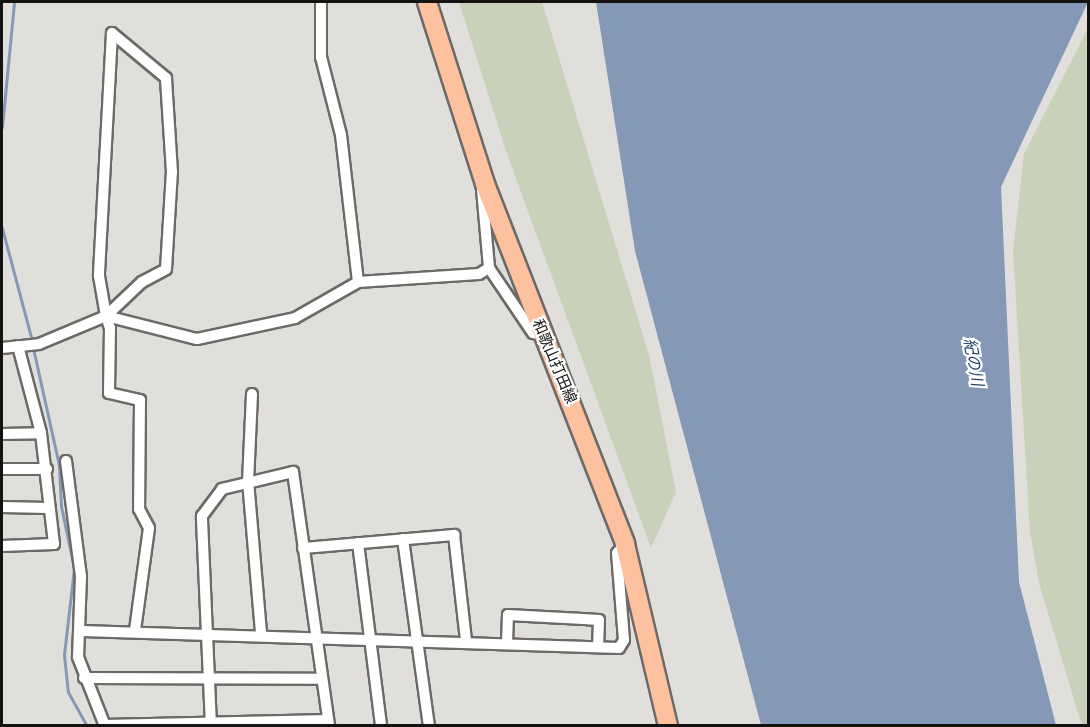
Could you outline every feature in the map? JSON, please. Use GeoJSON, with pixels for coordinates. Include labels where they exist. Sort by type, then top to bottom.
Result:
{"type":"FeatureCollection","features":[{"type":"Feature","properties":{"kind":"main road","name":"和歌山打田線"},"geometry":{"type":"LineString","coordinates":[[427,2],[485,184],[543,335],[590,442],[625,544],[668,726]]}},
{"type":"Feature","properties":{"kind":"street"},"geometry":{"type":"LineString","coordinates":[[321,2],[321,57],[341,135],[358,282]]}},
{"type":"Feature","properties":{"kind":"street"},"geometry":{"type":"LineString","coordinates":[[2,348],[39,344],[106,316],[142,282],[166,269],[172,217],[166,78],[112,33],[100,245],[106,316],[109,393],[140,400],[139,509],[149,528],[135,630]]}},
{"type":"Feature","properties":{"kind":"street"},"geometry":{"type":"LineString","coordinates":[[485,184],[480,191],[489,268],[533,333],[543,335]]}},
{"type":"Feature","properties":{"kind":"street"},"geometry":{"type":"LineString","coordinates":[[106,316],[197,339],[295,318],[358,282],[479,274],[489,268]]}},
{"type":"Feature","properties":{"kind":"street"},"geometry":{"type":"LineString","coordinates":[[2,546],[54,544],[48,508],[47,469],[23,346]]}},
{"type":"Feature","properties":{"kind":"street"},"geometry":{"type":"LineString","coordinates":[[252,394],[248,481],[261,634]]}},
{"type":"Feature","properties":{"kind":"street"},"geometry":{"type":"LineString","coordinates":[[2,434],[41,433]]}},
{"type":"Feature","properties":{"kind":"street"},"geometry":{"type":"LineString","coordinates":[[66,461],[81,576],[82,631],[78,657],[84,678],[104,725],[329,723],[313,635],[293,472],[222,489],[202,516],[211,633],[211,724]]}},
{"type":"Feature","properties":{"kind":"street"},"geometry":{"type":"LineString","coordinates":[[2,469],[47,469]]}},
{"type":"Feature","properties":{"kind":"street"},"geometry":{"type":"LineString","coordinates":[[2,507],[48,508]]}},
{"type":"Feature","properties":{"kind":"street"},"geometry":{"type":"LineString","coordinates":[[303,548],[454,536],[466,641]]}},
{"type":"Feature","properties":{"kind":"street"},"geometry":{"type":"LineString","coordinates":[[403,539],[429,726]]}},
{"type":"Feature","properties":{"kind":"street"},"geometry":{"type":"LineString","coordinates":[[358,543],[367,638],[381,726]]}},
{"type":"Feature","properties":{"kind":"street"},"geometry":{"type":"LineString","coordinates":[[82,631],[135,630],[313,635],[619,648],[624,640],[617,553],[625,544]]}},
{"type":"Feature","properties":{"kind":"street"},"geometry":{"type":"LineString","coordinates":[[507,643],[508,615],[599,620],[598,647]]}},
{"type":"Feature","properties":{"kind":"street"},"geometry":{"type":"LineString","coordinates":[[84,678],[321,678]]}},
{"type":"Feature","properties":{"kind":"green space"},"geometry":{"type":"Polygon","coordinates":[[[459,2],[542,2],[649,355],[676,492],[651,548],[506,151],[459,2]]]}},
{"type":"Feature","properties":{"kind":"green space"},"geometry":{"type":"Polygon","coordinates":[[[1088,28],[1088,725],[1082,726],[1039,583],[1030,532],[1013,251],[1024,154],[1088,28]]]}},
{"type":"Feature","properties":{"kind":"water","name":"紀の川"},"geometry":{"type":"Polygon","coordinates":[[[596,2],[1088,2],[1001,187],[1019,582],[1056,725],[761,725],[635,251],[596,2]]]}},
{"type":"Feature","properties":{"kind":"waterway"},"geometry":{"type":"LineString","coordinates":[[2,127],[14,2]]}},
{"type":"Feature","properties":{"kind":"waterway"},"geometry":{"type":"LineString","coordinates":[[2,228],[32,341]]}},
{"type":"Feature","properties":{"kind":"waterway"},"geometry":{"type":"LineString","coordinates":[[33,348],[59,465],[61,506],[74,568],[64,655],[68,692],[87,726]]}}]}
